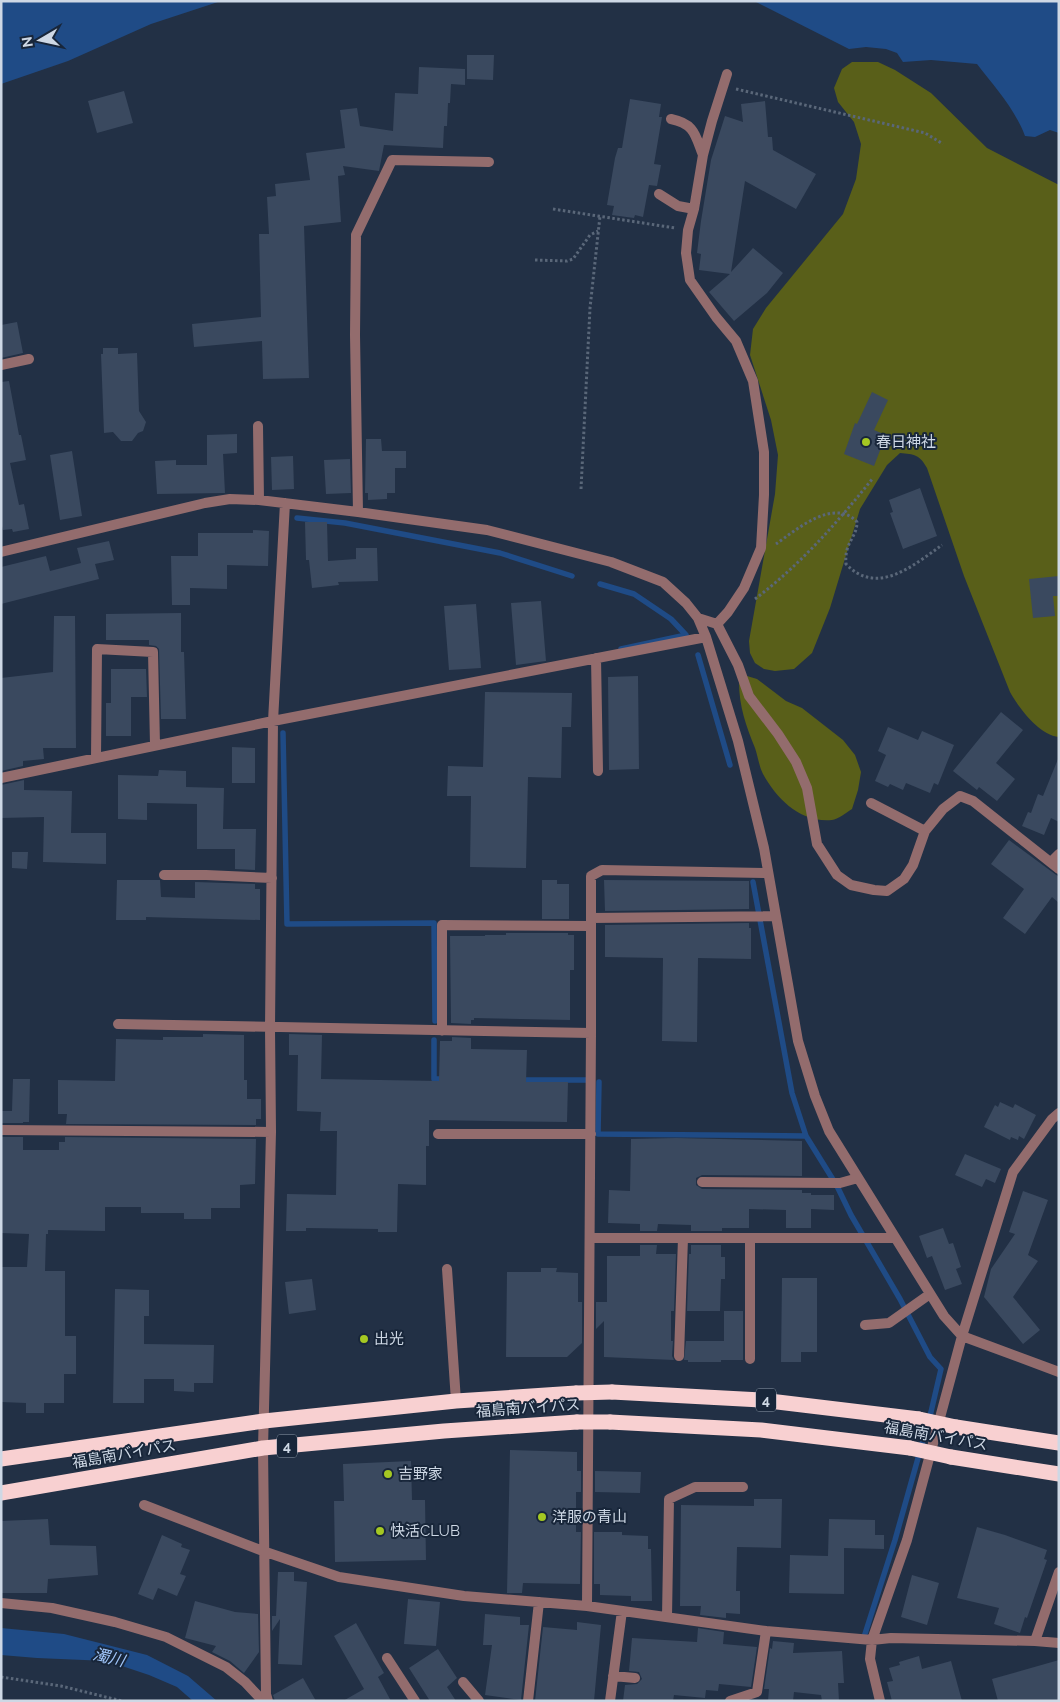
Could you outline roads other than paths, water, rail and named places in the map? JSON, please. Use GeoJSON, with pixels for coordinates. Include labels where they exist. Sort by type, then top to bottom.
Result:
{"type":"FeatureCollection","features":[{"type":"Feature","properties":{"kind":"highway","name":"福島南バイパス"},"geometry":{"type":"LineString","coordinates":[[1,1459],[264,1421],[456,1401],[612,1392],[761,1400],[919,1419],[956,1427],[1059,1443]]}},
{"type":"Feature","properties":{"kind":"highway","name":"福島南バイパス"},"geometry":{"type":"LineString","coordinates":[[1,1493],[263,1448],[425,1433],[577,1422],[761,1430],[910,1448],[951,1457],[1059,1474]]}},
{"type":"Feature","properties":{"kind":"street"},"geometry":{"type":"LineString","coordinates":[[717,624],[728,612],[744,588],[761,548],[764,495],[764,452],[753,381],[736,341],[716,317],[690,280],[686,253],[688,230],[694,208],[703,156],[727,74]]}},
{"type":"Feature","properties":{"kind":"street"},"geometry":{"type":"LineString","coordinates":[[671,119],[683,122],[692,129],[703,156]]}},
{"type":"Feature","properties":{"kind":"street"},"geometry":{"type":"LineString","coordinates":[[358,512],[355,335],[356,235],[392,160],[489,162]]}},
{"type":"Feature","properties":{"kind":"street"},"geometry":{"type":"LineString","coordinates":[[659,194],[678,206],[694,208]]}},
{"type":"Feature","properties":{"kind":"street"},"geometry":{"type":"LineString","coordinates":[[1,366],[29,359]]}},
{"type":"Feature","properties":{"kind":"street"},"geometry":{"type":"LineString","coordinates":[[258,426],[259,500]]}},
{"type":"Feature","properties":{"kind":"street"},"geometry":{"type":"LineString","coordinates":[[2,550],[205,503],[230,499],[259,500],[487,530],[611,562],[663,582],[686,603],[698,618],[706,637],[738,742],[764,848],[798,1041],[815,1096],[829,1131],[944,1316],[962,1336],[1059,1372]]}},
{"type":"Feature","properties":{"kind":"street"},"geometry":{"type":"LineString","coordinates":[[268,1701],[266,1694],[263,1448],[272,1132],[270,1028],[272,721],[285,503]]}},
{"type":"Feature","properties":{"kind":"street"},"geometry":{"type":"LineString","coordinates":[[698,618],[717,624],[738,665],[749,696],[778,734],[796,762],[807,788],[817,844],[836,875],[851,886],[886,891],[904,879],[926,831],[943,809],[960,796],[973,801],[1055,866],[1059,854]]}},
{"type":"Feature","properties":{"kind":"street"},"geometry":{"type":"LineString","coordinates":[[1,778],[272,721],[706,637]]}},
{"type":"Feature","properties":{"kind":"street"},"geometry":{"type":"LineString","coordinates":[[96,758],[97,649],[152,652],[155,745]]}},
{"type":"Feature","properties":{"kind":"street"},"geometry":{"type":"LineString","coordinates":[[596,658],[598,772]]}},
{"type":"Feature","properties":{"kind":"street"},"geometry":{"type":"LineString","coordinates":[[871,803],[926,831]]}},
{"type":"Feature","properties":{"kind":"street"},"geometry":{"type":"LineString","coordinates":[[587,1606],[591,876],[602,870],[768,872]]}},
{"type":"Feature","properties":{"kind":"street"},"geometry":{"type":"LineString","coordinates":[[164,875],[272,878]]}},
{"type":"Feature","properties":{"kind":"street"},"geometry":{"type":"LineString","coordinates":[[442,1031],[442,925],[776,916]]}},
{"type":"Feature","properties":{"kind":"street"},"geometry":{"type":"LineString","coordinates":[[118,1024],[591,1034]]}},
{"type":"Feature","properties":{"kind":"street"},"geometry":{"type":"LineString","coordinates":[[880,1701],[870,1659],[872,1640],[907,1540],[962,1336],[1012,1172],[1052,1119],[1059,1113]]}},
{"type":"Feature","properties":{"kind":"street"},"geometry":{"type":"LineString","coordinates":[[1,1130],[272,1132]]}},
{"type":"Feature","properties":{"kind":"street"},"geometry":{"type":"LineString","coordinates":[[438,1134],[590,1134]]}},
{"type":"Feature","properties":{"kind":"street"},"geometry":{"type":"LineString","coordinates":[[702,1182],[840,1183],[858,1178]]}},
{"type":"Feature","properties":{"kind":"street"},"geometry":{"type":"LineString","coordinates":[[590,1238],[895,1238]]}},
{"type":"Feature","properties":{"kind":"street"},"geometry":{"type":"LineString","coordinates":[[679,1356],[683,1238]]}},
{"type":"Feature","properties":{"kind":"street"},"geometry":{"type":"LineString","coordinates":[[750,1238],[750,1360]]}},
{"type":"Feature","properties":{"kind":"street"},"geometry":{"type":"LineString","coordinates":[[447,1269],[456,1401]]}},
{"type":"Feature","properties":{"kind":"street"},"geometry":{"type":"LineString","coordinates":[[865,1325],[889,1323],[930,1294]]}},
{"type":"Feature","properties":{"kind":"street"},"geometry":{"type":"LineString","coordinates":[[667,1616],[669,1498],[695,1487],[743,1487]]}},
{"type":"Feature","properties":{"kind":"street"},"geometry":{"type":"LineString","coordinates":[[144,1505],[339,1578],[464,1596],[587,1606],[766,1631],[872,1640],[891,1638],[1034,1641],[1059,1644]]}},
{"type":"Feature","properties":{"kind":"street"},"geometry":{"type":"LineString","coordinates":[[1034,1641],[1059,1572]]}},
{"type":"Feature","properties":{"kind":"street"},"geometry":{"type":"LineString","coordinates":[[528,1701],[539,1602]]}},
{"type":"Feature","properties":{"kind":"street"},"geometry":{"type":"LineString","coordinates":[[1,1603],[52,1608],[114,1622],[166,1637],[226,1667],[245,1682],[262,1701]]}},
{"type":"Feature","properties":{"kind":"street"},"geometry":{"type":"LineString","coordinates":[[610,1701],[622,1611]]}},
{"type":"Feature","properties":{"kind":"street"},"geometry":{"type":"LineString","coordinates":[[730,1701],[758,1692],[766,1631]]}},
{"type":"Feature","properties":{"kind":"street"},"geometry":{"type":"LineString","coordinates":[[387,1658],[415,1701]]}},
{"type":"Feature","properties":{"kind":"street"},"geometry":{"type":"LineString","coordinates":[[614,1676],[635,1678]]}},
{"type":"Feature","properties":{"kind":"street"},"geometry":{"type":"LineString","coordinates":[[463,1682],[479,1701]]}},
{"type":"Feature","properties":{"kind":"water"},"geometry":{"type":"Polygon","coordinates":[[[1,1],[221,1],[151,24],[68,61],[1,84],[1,1]]]}},
{"type":"Feature","properties":{"kind":"water"},"geometry":{"type":"Polygon","coordinates":[[[754,1],[1059,1],[1059,133],[1050,130],[1035,137],[1025,136],[1010,107],[977,64],[931,60],[903,62],[897,53],[886,49],[866,47],[849,49],[754,1]]]}},
{"type":"Feature","properties":{"kind":"water","name":"濁川"},"geometry":{"type":"Polygon","coordinates":[[[1,1628],[64,1634],[147,1655],[188,1676],[217,1701],[193,1701],[177,1687],[107,1661],[1,1655],[1,1628]]]}},
{"type":"Feature","properties":{"kind":"waterway"},"geometry":{"type":"LineString","coordinates":[[297,518],[345,523],[500,553],[572,576]]}},
{"type":"Feature","properties":{"kind":"waterway"},"geometry":{"type":"LineString","coordinates":[[600,584],[634,594],[671,619],[686,635],[621,649]]}},
{"type":"Feature","properties":{"kind":"waterway"},"geometry":{"type":"LineString","coordinates":[[698,655],[730,765]]}},
{"type":"Feature","properties":{"kind":"waterway"},"geometry":{"type":"LineString","coordinates":[[283,733],[287,924],[434,923],[435,1021]]}},
{"type":"Feature","properties":{"kind":"waterway"},"geometry":{"type":"LineString","coordinates":[[753,882],[792,1093],[806,1136],[837,1186],[851,1215],[900,1299],[930,1357],[941,1369],[931,1412],[895,1540],[864,1637]]}},
{"type":"Feature","properties":{"kind":"waterway"},"geometry":{"type":"LineString","coordinates":[[434,1040],[434,1079],[446,1079]]}},
{"type":"Feature","properties":{"kind":"waterway"},"geometry":{"type":"LineString","coordinates":[[521,1080],[591,1080]]}},
{"type":"Feature","properties":{"kind":"waterway"},"geometry":{"type":"LineString","coordinates":[[599,1082],[598,1134],[806,1136]]}},
{"type":"Feature","properties":{"kind":"place","name":"春日神社"},"geometry":{"type":"Point","coordinates":[866,442]}},
{"type":"Feature","properties":{"kind":"place","name":"出光"},"geometry":{"type":"Point","coordinates":[364,1339]}},
{"type":"Feature","properties":{"kind":"place","name":"吉野家"},"geometry":{"type":"Point","coordinates":[388,1474]}},
{"type":"Feature","properties":{"kind":"place","name":"洋服の青山"},"geometry":{"type":"Point","coordinates":[542,1517]}},
{"type":"Feature","properties":{"kind":"place","name":"快活CLUB"},"geometry":{"type":"Point","coordinates":[380,1531]}}]}
